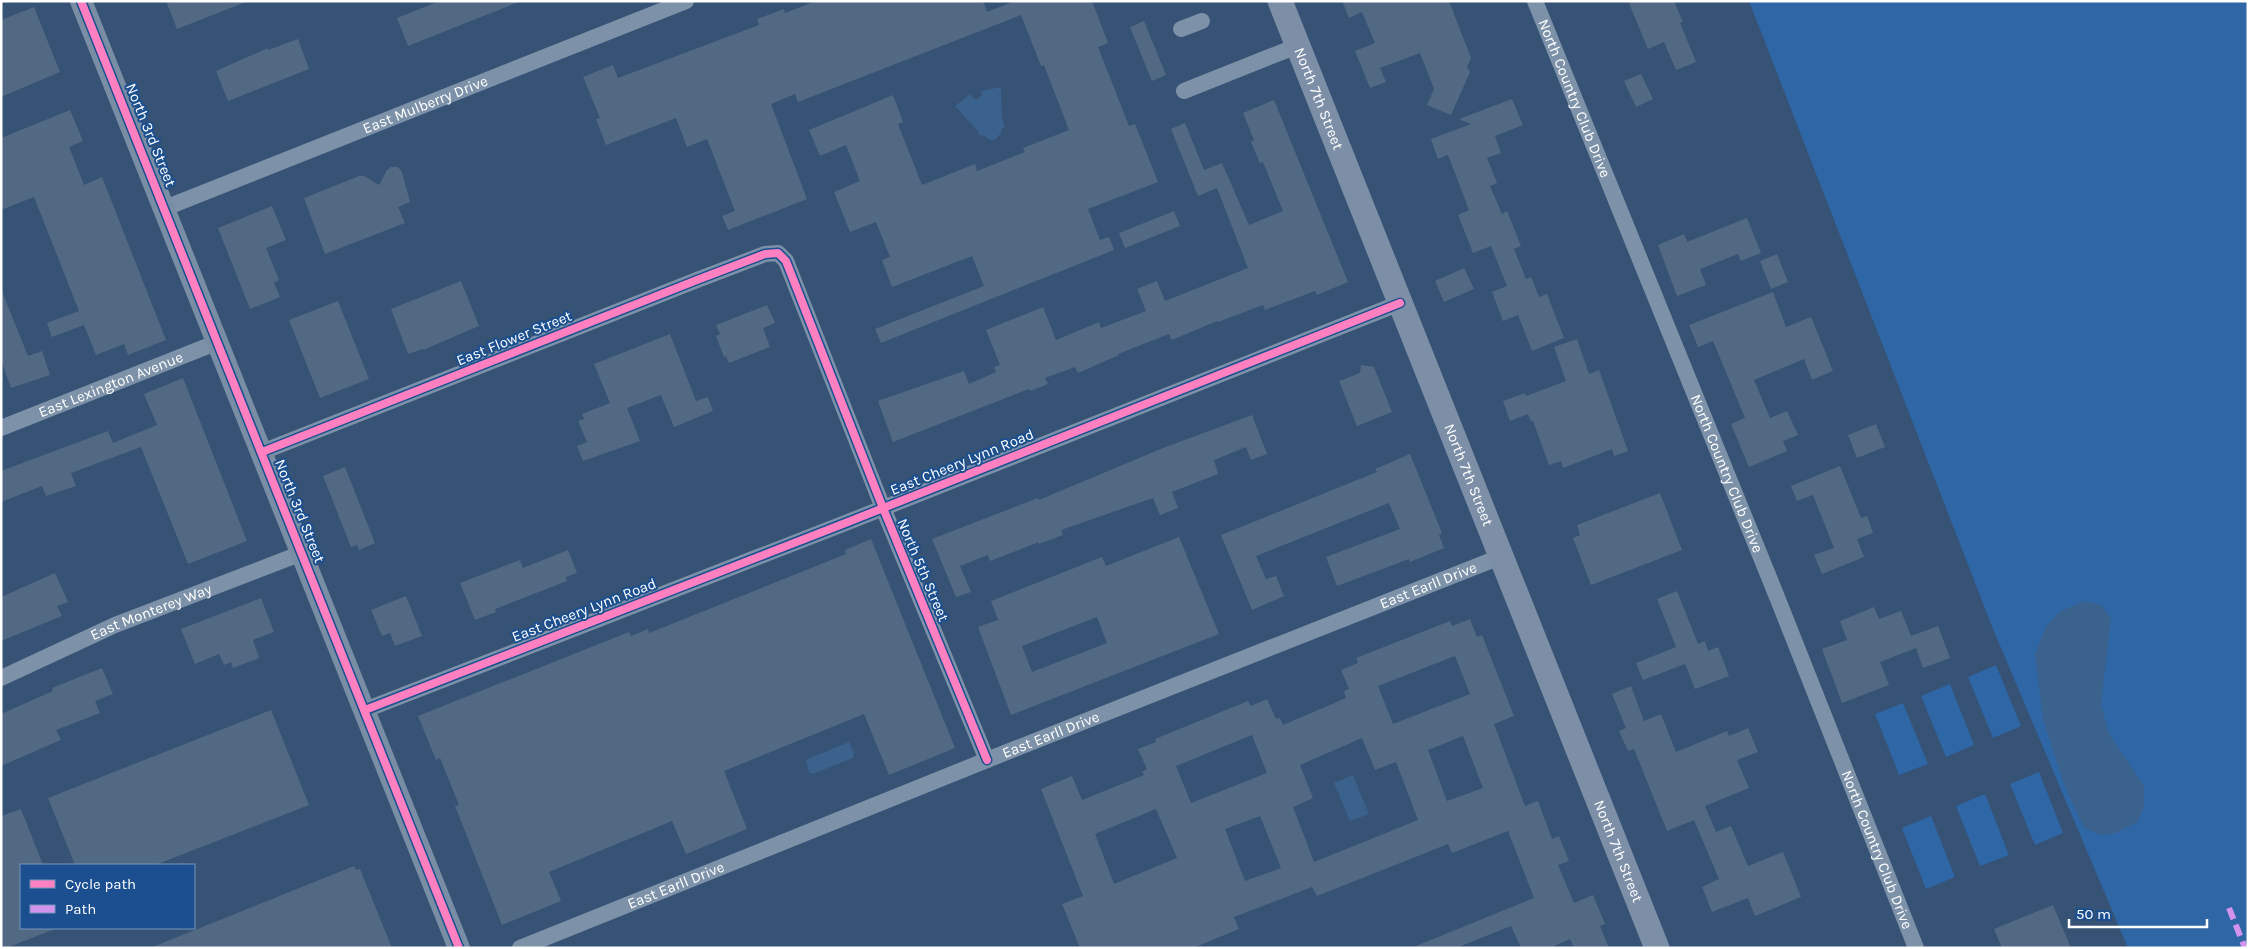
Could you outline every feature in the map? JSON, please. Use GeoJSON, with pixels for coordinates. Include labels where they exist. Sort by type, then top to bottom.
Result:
{"type":"FeatureCollection","features":[{"type":"Feature","properties":{"kind":"main road","name":"North 7th Street"},"geometry":{"type":"LineString","coordinates":[[1280,1],[1500,557],[1658,948]]}},
{"type":"Feature","properties":{"kind":"street","name":"North 3rd Street"},"geometry":{"type":"LineString","coordinates":[[81,1],[459,948]]}},
{"type":"Feature","properties":{"kind":"street","name":"North Country Club Drive"},"geometry":{"type":"LineString","coordinates":[[1535,1],[1777,596],[1916,948]]}},
{"type":"Feature","properties":{"kind":"street","name":"East Mulberry Drive"},"geometry":{"type":"LineString","coordinates":[[165,208],[681,2]]}},
{"type":"Feature","properties":{"kind":"street"},"geometry":{"type":"LineString","coordinates":[[1181,29],[1202,21]]}},
{"type":"Feature","properties":{"kind":"street"},"geometry":{"type":"LineString","coordinates":[[1184,91],[1297,46]]}},
{"type":"Feature","properties":{"kind":"street","name":"East Flower Street"},"geometry":{"type":"LineString","coordinates":[[262,452],[706,277],[766,254],[778,253]]}},
{"type":"Feature","properties":{"kind":"street","name":"North 5th Street"},"geometry":{"type":"LineString","coordinates":[[778,253],[786,261],[883,508],[987,760]]}},
{"type":"Feature","properties":{"kind":"street","name":"East Cheery Lynn Road"},"geometry":{"type":"LineString","coordinates":[[365,710],[883,508],[1400,303]]}},
{"type":"Feature","properties":{"kind":"street","name":"East Lexington Avenue"},"geometry":{"type":"LineString","coordinates":[[1,428],[218,342]]}},
{"type":"Feature","properties":{"kind":"street","name":"East Monterey Way"},"geometry":{"type":"LineString","coordinates":[[1,678],[115,625],[302,553]]}},
{"type":"Feature","properties":{"kind":"street","name":"East Earll Drive"},"geometry":{"type":"LineString","coordinates":[[520,948],[987,760],[1500,557]]}},
{"type":"Feature","properties":{"kind":"shaded area"},"geometry":{"type":"Polygon","coordinates":[[[1749,1],[2248,1],[2248,948],[2128,948],[1993,629],[1749,1]]]}},
{"type":"Feature","properties":{"kind":"shaded area"},"geometry":{"type":"Polygon","coordinates":[[[1001,88],[1002,119],[1005,127],[1001,129],[1001,133],[995,140],[990,140],[983,135],[980,136],[977,130],[955,106],[971,94],[973,98],[977,99],[982,95],[981,91],[1001,88]]]}},
{"type":"Feature","properties":{"kind":"shaded area"},"geometry":{"type":"Polygon","coordinates":[[[2085,601],[2101,605],[2111,619],[2101,704],[2109,734],[2144,786],[2144,807],[2137,822],[2116,833],[2101,835],[2084,828],[2064,784],[2043,719],[2035,655],[2046,626],[2061,611],[2085,601]]]}},
{"type":"Feature","properties":{"kind":"shaded area"},"geometry":{"type":"Polygon","coordinates":[[[1996,665],[2021,726],[1993,738],[1968,677],[1996,665]]]}},
{"type":"Feature","properties":{"kind":"shaded area"},"geometry":{"type":"Polygon","coordinates":[[[1950,684],[1974,745],[1946,757],[1921,696],[1950,684]]]}},
{"type":"Feature","properties":{"kind":"shaded area"},"geometry":{"type":"Polygon","coordinates":[[[1903,703],[1928,764],[1899,775],[1875,714],[1903,703]]]}},
{"type":"Feature","properties":{"kind":"shaded area"},"geometry":{"type":"Polygon","coordinates":[[[849,742],[854,753],[853,758],[813,774],[809,772],[806,761],[810,758],[849,742]]]}},
{"type":"Feature","properties":{"kind":"shaded area"},"geometry":{"type":"Polygon","coordinates":[[[2039,772],[2063,833],[2035,845],[2010,784],[2039,772]]]}},
{"type":"Feature","properties":{"kind":"shaded area"},"geometry":{"type":"Polygon","coordinates":[[[1353,775],[1369,814],[1350,821],[1334,783],[1353,775]]]}},
{"type":"Feature","properties":{"kind":"shaded area"},"geometry":{"type":"Polygon","coordinates":[[[1985,794],[2009,855],[1980,866],[1956,806],[1985,794]]]}},
{"type":"Feature","properties":{"kind":"shaded area"},"geometry":{"type":"Polygon","coordinates":[[[1931,816],[1955,877],[1926,889],[1902,828],[1931,816]]]}},
{"type":"Feature","properties":{"kind":"building"},"geometry":{"type":"Polygon","coordinates":[[[166,1],[245,1],[246,2],[177,29],[166,1]]]}},
{"type":"Feature","properties":{"kind":"building"},"geometry":{"type":"Polygon","coordinates":[[[440,1],[519,2],[408,46],[397,18],[440,1]]]}},
{"type":"Feature","properties":{"kind":"building"},"geometry":{"type":"Polygon","coordinates":[[[816,1],[983,1],[987,12],[1015,1],[1092,1],[1108,43],[1098,47],[1129,126],[1135,124],[1158,182],[1088,209],[1100,240],[1109,237],[1114,250],[881,343],[875,329],[984,286],[972,256],[892,287],[882,260],[890,257],[876,222],[850,232],[834,192],[860,181],[846,145],[820,156],[809,130],[893,95],[903,122],[898,124],[922,185],[975,164],[977,171],[1025,152],[1023,148],[1069,130],[1044,65],[1041,66],[1021,15],[798,102],[795,94],[771,104],[807,199],[728,230],[722,216],[735,211],[707,139],[687,147],[676,118],[606,145],[596,119],[600,118],[583,77],[613,65],[618,78],[759,25],[757,19],[784,9],[785,13],[816,1]]]}},
{"type":"Feature","properties":{"kind":"building"},"geometry":{"type":"Polygon","coordinates":[[[1342,1],[1449,1],[1471,58],[1467,67],[1470,72],[1451,115],[1427,105],[1434,89],[1420,53],[1380,68],[1386,82],[1370,88],[1355,51],[1375,43],[1362,12],[1349,18],[1342,1]]]}},
{"type":"Feature","properties":{"kind":"building"},"geometry":{"type":"Polygon","coordinates":[[[1628,1],[1674,1],[1683,22],[1680,23],[1696,62],[1676,70],[1664,42],[1648,49],[1628,1]]]}},
{"type":"Feature","properties":{"kind":"building"},"geometry":{"type":"Polygon","coordinates":[[[34,7],[60,72],[1,97],[1,20],[34,7]]]}},
{"type":"Feature","properties":{"kind":"building"},"geometry":{"type":"Polygon","coordinates":[[[1144,21],[1166,75],[1152,81],[1130,27],[1144,21]]]}},
{"type":"Feature","properties":{"kind":"building"},"geometry":{"type":"Polygon","coordinates":[[[298,39],[309,69],[228,101],[216,71],[268,48],[268,50],[298,39]]]}},
{"type":"Feature","properties":{"kind":"building"},"geometry":{"type":"Polygon","coordinates":[[[1641,74],[1653,99],[1636,107],[1624,81],[1641,74]]]}},
{"type":"Feature","properties":{"kind":"building"},"geometry":{"type":"Polygon","coordinates":[[[1512,99],[1523,125],[1495,136],[1501,153],[1487,158],[1497,183],[1490,186],[1502,214],[1507,211],[1521,246],[1514,249],[1526,279],[1531,277],[1539,297],[1547,294],[1564,338],[1532,351],[1518,315],[1503,321],[1492,292],[1507,286],[1491,246],[1473,253],[1458,215],[1469,210],[1448,155],[1438,159],[1431,139],[1471,124],[1459,119],[1512,99]]]}},
{"type":"Feature","properties":{"kind":"building"},"geometry":{"type":"Polygon","coordinates":[[[1274,100],[1348,282],[1317,295],[1315,291],[1265,310],[1263,305],[1217,321],[1172,340],[1169,334],[1118,354],[1078,373],[1075,367],[1045,378],[1048,384],[1030,391],[1029,389],[893,442],[878,401],[964,371],[969,384],[996,372],[994,367],[1000,365],[986,330],[1043,307],[1056,340],[1099,322],[1101,328],[1146,311],[1137,289],[1157,281],[1165,301],[1248,268],[1217,188],[1198,196],[1171,129],[1185,123],[1204,170],[1222,163],[1249,225],[1283,211],[1263,162],[1260,163],[1251,142],[1254,140],[1243,113],[1274,100]]]}},
{"type":"Feature","properties":{"kind":"building"},"geometry":{"type":"Polygon","coordinates":[[[70,110],[83,141],[69,147],[84,185],[102,177],[166,340],[128,355],[124,344],[96,355],[84,325],[52,337],[47,323],[79,311],[34,197],[1,210],[1,138],[70,110]]]}},
{"type":"Feature","properties":{"kind":"building"},"geometry":{"type":"Polygon","coordinates":[[[391,167],[398,167],[402,172],[410,202],[398,207],[405,223],[325,254],[304,198],[359,176],[364,176],[379,185],[387,170],[391,167]]]}},
{"type":"Feature","properties":{"kind":"building"},"geometry":{"type":"Polygon","coordinates":[[[272,206],[286,240],[266,248],[279,280],[274,283],[280,297],[250,309],[218,228],[272,206]]]}},
{"type":"Feature","properties":{"kind":"building"},"geometry":{"type":"Polygon","coordinates":[[[1174,211],[1180,226],[1125,248],[1119,233],[1174,211]]]}},
{"type":"Feature","properties":{"kind":"building"},"geometry":{"type":"Polygon","coordinates":[[[1747,218],[1761,253],[1741,261],[1738,254],[1700,269],[1706,285],[1677,296],[1658,245],[1684,234],[1687,242],[1747,218]]]}},
{"type":"Feature","properties":{"kind":"building"},"geometry":{"type":"Polygon","coordinates":[[[1777,254],[1788,282],[1771,289],[1760,261],[1777,254]]]}},
{"type":"Feature","properties":{"kind":"building"},"geometry":{"type":"Polygon","coordinates":[[[1464,268],[1474,289],[1444,302],[1435,281],[1464,268]]]}},
{"type":"Feature","properties":{"kind":"building"},"geometry":{"type":"Polygon","coordinates":[[[461,281],[479,326],[423,350],[408,354],[391,309],[461,281]]]}},
{"type":"Feature","properties":{"kind":"building"},"geometry":{"type":"Polygon","coordinates":[[[1,289],[28,356],[42,351],[50,375],[11,388],[1,360],[1,289]]]}},
{"type":"Feature","properties":{"kind":"building"},"geometry":{"type":"Polygon","coordinates":[[[1773,292],[1786,327],[1811,317],[1833,371],[1812,380],[1804,359],[1754,380],[1770,418],[1787,411],[1798,435],[1783,441],[1787,451],[1749,467],[1731,424],[1745,418],[1713,341],[1698,347],[1689,325],[1773,292]]]}},
{"type":"Feature","properties":{"kind":"building"},"geometry":{"type":"Polygon","coordinates":[[[338,301],[369,379],[320,398],[289,320],[338,301]]]}},
{"type":"Feature","properties":{"kind":"building"},"geometry":{"type":"Polygon","coordinates":[[[767,305],[775,323],[763,328],[770,347],[729,363],[726,356],[724,357],[716,336],[720,334],[716,325],[767,305]]]}},
{"type":"Feature","properties":{"kind":"building"},"geometry":{"type":"Polygon","coordinates":[[[670,334],[696,401],[708,397],[713,411],[674,427],[661,395],[627,408],[640,441],[583,461],[577,446],[587,442],[578,421],[584,419],[582,414],[610,403],[594,364],[670,334]]]}},
{"type":"Feature","properties":{"kind":"building"},"geometry":{"type":"Polygon","coordinates":[[[1577,339],[1589,374],[1599,370],[1628,451],[1614,456],[1612,449],[1563,468],[1561,461],[1549,465],[1533,421],[1531,421],[1528,414],[1510,421],[1503,401],[1525,393],[1526,396],[1566,381],[1554,347],[1577,339]]]}},
{"type":"Feature","properties":{"kind":"building"},"geometry":{"type":"Polygon","coordinates":[[[1361,365],[1374,367],[1392,412],[1357,426],[1339,381],[1360,373],[1361,365]]]}},
{"type":"Feature","properties":{"kind":"building"},"geometry":{"type":"Polygon","coordinates":[[[183,378],[247,541],[188,564],[141,447],[71,473],[76,486],[46,496],[42,486],[1,502],[1,471],[108,431],[113,443],[157,425],[144,394],[183,378]]]}},
{"type":"Feature","properties":{"kind":"building"},"geometry":{"type":"Polygon","coordinates":[[[1252,415],[1267,454],[1251,460],[1246,447],[1214,460],[1218,474],[1172,492],[1178,508],[1160,515],[1153,498],[1061,530],[1063,535],[1039,544],[1039,542],[990,561],[988,555],[960,566],[971,592],[956,597],[932,539],[1038,498],[1039,500],[1163,448],[1252,415]]]}},
{"type":"Feature","properties":{"kind":"building"},"geometry":{"type":"Polygon","coordinates":[[[1876,424],[1885,447],[1857,458],[1848,435],[1876,424]]]}},
{"type":"Feature","properties":{"kind":"building"},"geometry":{"type":"Polygon","coordinates":[[[1410,454],[1442,533],[1439,535],[1444,548],[1410,562],[1409,559],[1337,586],[1326,557],[1400,529],[1389,503],[1256,556],[1266,579],[1276,576],[1284,596],[1252,610],[1221,535],[1377,472],[1375,469],[1410,454]]]}},
{"type":"Feature","properties":{"kind":"building"},"geometry":{"type":"Polygon","coordinates":[[[1840,466],[1861,518],[1867,516],[1873,533],[1857,539],[1864,557],[1822,574],[1814,555],[1834,548],[1813,495],[1797,501],[1791,486],[1840,466]]]}},
{"type":"Feature","properties":{"kind":"building"},"geometry":{"type":"Polygon","coordinates":[[[345,467],[375,543],[359,550],[357,545],[351,547],[323,476],[345,467]]]}},
{"type":"Feature","properties":{"kind":"building"},"geometry":{"type":"Polygon","coordinates":[[[1660,493],[1682,550],[1591,585],[1573,538],[1580,535],[1577,525],[1660,493]]]}},
{"type":"Feature","properties":{"kind":"building"},"geometry":{"type":"Polygon","coordinates":[[[1179,537],[1219,634],[1011,715],[978,627],[998,620],[991,601],[1102,557],[1106,566],[1179,537]],[[1097,617],[1022,646],[1032,672],[1107,643],[1097,617]]]}},
{"type":"Feature","properties":{"kind":"building"},"geometry":{"type":"Polygon","coordinates":[[[871,539],[955,748],[889,775],[864,714],[724,771],[747,829],[686,854],[672,821],[549,872],[561,901],[502,925],[455,806],[459,805],[440,758],[436,760],[418,716],[629,632],[631,636],[648,629],[649,633],[846,554],[845,550],[871,539]]]}},
{"type":"Feature","properties":{"kind":"building"},"geometry":{"type":"Polygon","coordinates":[[[568,550],[577,573],[566,577],[567,581],[495,609],[496,612],[475,620],[460,583],[520,560],[523,568],[568,550]]]}},
{"type":"Feature","properties":{"kind":"building"},"geometry":{"type":"Polygon","coordinates":[[[55,573],[68,602],[57,606],[62,616],[1,641],[1,597],[55,573]]]}},
{"type":"Feature","properties":{"kind":"building"},"geometry":{"type":"Polygon","coordinates":[[[1677,591],[1698,644],[1705,641],[1708,651],[1718,647],[1729,676],[1695,689],[1685,664],[1643,680],[1636,663],[1676,647],[1657,599],[1677,591]]]}},
{"type":"Feature","properties":{"kind":"building"},"geometry":{"type":"Polygon","coordinates":[[[406,596],[422,636],[395,646],[390,633],[382,636],[371,610],[406,596]]]}},
{"type":"Feature","properties":{"kind":"building"},"geometry":{"type":"Polygon","coordinates":[[[261,598],[274,632],[253,640],[259,658],[233,668],[231,662],[224,665],[219,654],[195,664],[181,629],[261,598]]]}},
{"type":"Feature","properties":{"kind":"building"},"geometry":{"type":"Polygon","coordinates":[[[1874,607],[1879,619],[1901,611],[1911,636],[1938,626],[1950,658],[1923,668],[1916,648],[1880,662],[1889,685],[1842,703],[1822,649],[1847,640],[1840,621],[1874,607]]]}},
{"type":"Feature","properties":{"kind":"building"},"geometry":{"type":"Polygon","coordinates":[[[1470,619],[1477,637],[1482,635],[1514,716],[1494,724],[1525,806],[1538,801],[1552,839],[1559,836],[1569,861],[1558,865],[1574,903],[1593,895],[1605,924],[1600,926],[1609,948],[1574,948],[1570,939],[1550,948],[1521,948],[1511,926],[1456,948],[1411,948],[1534,898],[1508,831],[1452,853],[1448,844],[1317,896],[1312,887],[1234,917],[1239,929],[1193,948],[1080,948],[1062,904],[1083,896],[1041,789],[1072,776],[1082,800],[1144,775],[1142,772],[1147,769],[1138,749],[1156,742],[1155,739],[1248,701],[1251,706],[1267,699],[1276,719],[1280,718],[1283,725],[1346,698],[1344,691],[1349,689],[1341,670],[1358,663],[1356,658],[1450,621],[1452,626],[1470,619]],[[1455,656],[1378,686],[1393,724],[1470,694],[1455,656]],[[1252,735],[1176,766],[1191,803],[1267,773],[1252,735]],[[1463,736],[1428,750],[1447,801],[1483,788],[1463,736]],[[1362,738],[1300,765],[1313,798],[1293,807],[1314,862],[1418,820],[1396,762],[1375,770],[1362,738]],[[1156,809],[1095,834],[1114,884],[1177,858],[1156,809]],[[1260,816],[1225,829],[1245,881],[1281,868],[1260,816]]]}},
{"type":"Feature","properties":{"kind":"building"},"geometry":{"type":"Polygon","coordinates":[[[102,668],[113,694],[95,701],[100,713],[56,730],[61,740],[1,766],[1,714],[53,691],[52,688],[102,668]]]}},
{"type":"Feature","properties":{"kind":"building"},"geometry":{"type":"Polygon","coordinates":[[[1631,686],[1644,721],[1661,714],[1676,752],[1727,731],[1729,736],[1748,728],[1758,752],[1737,760],[1749,788],[1705,806],[1716,832],[1731,826],[1748,866],[1783,852],[1801,897],[1755,916],[1748,898],[1712,912],[1702,887],[1719,879],[1694,820],[1667,831],[1634,749],[1628,751],[1619,731],[1626,728],[1612,694],[1631,686]]]}},
{"type":"Feature","properties":{"kind":"building"},"geometry":{"type":"Polygon","coordinates":[[[271,710],[309,805],[158,864],[75,864],[48,798],[271,710]]]}},
{"type":"Feature","properties":{"kind":"building"},"geometry":{"type":"Polygon","coordinates":[[[21,809],[43,864],[20,864],[20,929],[55,929],[6,948],[1,948],[1,816],[21,809]]]}},
{"type":"Feature","properties":{"kind":"building"},"geometry":{"type":"Polygon","coordinates":[[[354,866],[356,870],[360,869],[392,948],[150,948],[354,866]]]}},
{"type":"Feature","properties":{"kind":"building"},"geometry":{"type":"Polygon","coordinates":[[[2053,905],[2071,948],[2002,948],[1994,929],[2053,905]]]}},
{"type":"Feature","properties":{"kind":"marked path"},"geometry":{"type":"LineString","coordinates":[[2229,908],[2245,948]]}},
{"type":"Feature","properties":{"kind":"cycle path"},"geometry":{"type":"LineString","coordinates":[[81,1],[459,948]]}},
{"type":"Feature","properties":{"kind":"cycle path"},"geometry":{"type":"LineString","coordinates":[[262,452],[697,280],[765,254],[778,253],[786,261],[883,508],[987,760]]}},
{"type":"Feature","properties":{"kind":"cycle path"},"geometry":{"type":"LineString","coordinates":[[365,710],[848,522],[1400,303]]}}]}
